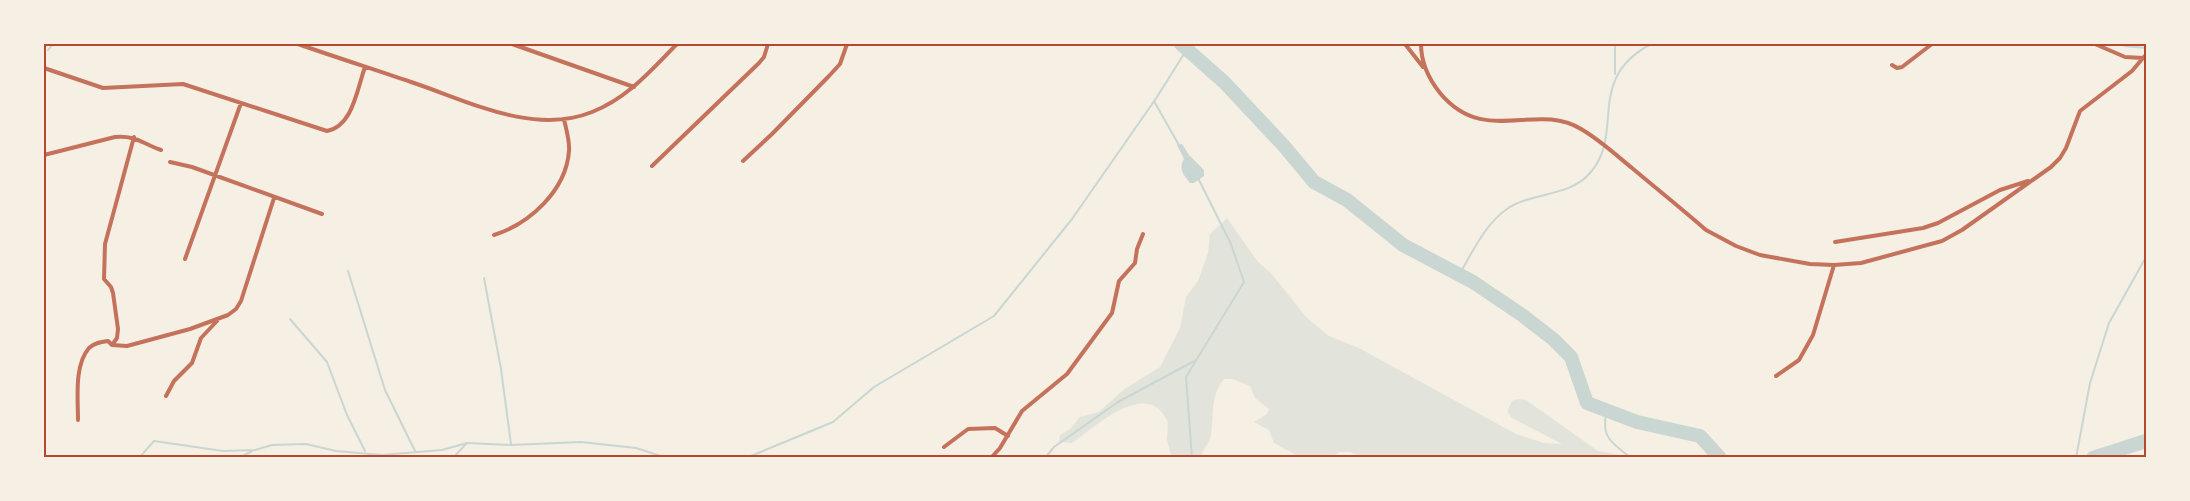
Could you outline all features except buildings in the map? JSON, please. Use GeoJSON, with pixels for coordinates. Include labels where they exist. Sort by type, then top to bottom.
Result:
{"type":"FeatureCollection","features":[{"type":"Feature","properties":{"kind":"street"},"geometry":{"type":"LineString","coordinates":[[298,44],[496,111],[535,120],[564,119],[590,113],[608,105],[634,87],[677,44]]}},
{"type":"Feature","properties":{"kind":"street"},"geometry":{"type":"LineString","coordinates":[[512,44],[634,87]]}},
{"type":"Feature","properties":{"kind":"street"},"geometry":{"type":"LineString","coordinates":[[652,166],[759,63],[764,57],[768,44]]}},
{"type":"Feature","properties":{"kind":"street"},"geometry":{"type":"LineString","coordinates":[[743,161],[840,64],[847,44]]}},
{"type":"Feature","properties":{"kind":"street"},"geometry":{"type":"LineString","coordinates":[[1405,44],[1433,85],[1452,105],[1463,112],[1483,121],[1499,123],[1546,119],[1562,121],[1580,128],[1706,230],[1736,246],[1760,255],[1810,264],[1834,265],[1861,263],[1942,241],[1962,230],[2060,158],[2080,111],[2132,71],[2145,56]]}},
{"type":"Feature","properties":{"kind":"street"},"geometry":{"type":"LineString","coordinates":[[1421,44],[1426,73]]}},
{"type":"Feature","properties":{"kind":"street"},"geometry":{"type":"LineString","coordinates":[[1892,65],[1897,68],[1902,67],[1932,44]]}},
{"type":"Feature","properties":{"kind":"street"},"geometry":{"type":"LineString","coordinates":[[2095,44],[2125,57],[2145,56]]}},
{"type":"Feature","properties":{"kind":"street"},"geometry":{"type":"LineString","coordinates":[[44,68],[103,88],[183,84],[324,131],[333,130],[347,119],[365,67]]}},
{"type":"Feature","properties":{"kind":"street"},"geometry":{"type":"LineString","coordinates":[[185,260],[241,103]]}},
{"type":"Feature","properties":{"kind":"street"},"geometry":{"type":"LineString","coordinates":[[494,236],[514,228],[542,206],[551,195],[569,155],[564,119]]}},
{"type":"Feature","properties":{"kind":"street"},"geometry":{"type":"LineString","coordinates":[[44,155],[115,137],[134,137],[161,150]]}},
{"type":"Feature","properties":{"kind":"street"},"geometry":{"type":"LineString","coordinates":[[112,345],[117,338],[117,326],[113,293],[104,279],[105,244],[134,137]]}},
{"type":"Feature","properties":{"kind":"street"},"geometry":{"type":"LineString","coordinates":[[170,162],[192,167],[322,214]]}},
{"type":"Feature","properties":{"kind":"street"},"geometry":{"type":"LineString","coordinates":[[1835,242],[1923,228],[1938,223],[2000,190],[2032,180]]}},
{"type":"Feature","properties":{"kind":"street"},"geometry":{"type":"LineString","coordinates":[[78,420],[80,372],[88,349],[97,343],[108,341],[112,345],[127,346],[190,329],[220,318],[236,309],[242,301],[274,198]]}},
{"type":"Feature","properties":{"kind":"street"},"geometry":{"type":"LineString","coordinates":[[991,458],[1008,436],[1022,411],[1066,374],[1112,313],[1119,281],[1135,263],[1143,234]]}},
{"type":"Feature","properties":{"kind":"street"},"geometry":{"type":"LineString","coordinates":[[1776,376],[1799,360],[1813,335],[1834,265]]}},
{"type":"Feature","properties":{"kind":"street"},"geometry":{"type":"LineString","coordinates":[[166,396],[174,381],[192,363],[203,336],[220,318]]}},
{"type":"Feature","properties":{"kind":"street"},"geometry":{"type":"LineString","coordinates":[[945,447],[968,429],[995,428],[1008,436]]}},
{"type":"Feature","properties":{"kind":"shaded area"},"geometry":{"type":"Polygon","coordinates":[[[1182,144],[1204,170],[1204,176],[1194,183],[1190,183],[1182,172],[1184,159],[1177,145],[1182,144]]]}},
{"type":"Feature","properties":{"kind":"shaded area"},"geometry":{"type":"Polygon","coordinates":[[[1227,218],[1258,262],[1271,273],[1306,317],[1329,336],[1359,348],[1516,434],[1544,443],[1562,444],[1512,418],[1507,412],[1512,401],[1526,400],[1598,451],[1631,457],[1365,458],[1350,452],[1339,452],[1332,457],[1300,457],[1274,443],[1269,430],[1254,422],[1267,414],[1269,409],[1255,398],[1250,386],[1233,379],[1224,379],[1216,392],[1211,436],[1201,457],[1172,457],[1167,439],[1167,420],[1158,408],[1147,404],[1134,405],[1120,410],[1072,443],[1059,442],[1060,435],[1070,429],[1080,417],[1099,412],[1123,390],[1160,367],[1180,328],[1186,297],[1198,281],[1208,253],[1210,234],[1227,218]]]}},
{"type":"Feature","properties":{"kind":"waterway"},"geometry":{"type":"LineString","coordinates":[[48,50],[53,44]]}},
{"type":"Feature","properties":{"kind":"waterway"},"geometry":{"type":"LineString","coordinates":[[1181,44],[1225,83],[1314,182],[1347,200],[1403,245],[1473,282],[1553,339],[1571,357],[1587,403],[1637,422],[1700,436],[1720,458]]}},
{"type":"Feature","properties":{"kind":"waterway"},"geometry":{"type":"LineString","coordinates":[[1615,44],[1615,74]]}},
{"type":"Feature","properties":{"kind":"waterway"},"geometry":{"type":"LineString","coordinates":[[1459,275],[1474,248],[1499,215],[1527,200],[1572,186],[1582,181],[1590,173],[1600,157],[1605,141],[1612,90],[1618,74],[1631,58],[1651,44]]}},
{"type":"Feature","properties":{"kind":"waterway"},"geometry":{"type":"LineString","coordinates":[[2121,44],[2146,48]]}},
{"type":"Feature","properties":{"kind":"waterway"},"geometry":{"type":"LineString","coordinates":[[746,458],[833,422],[874,387],[994,316],[1072,219],[1157,97],[1187,49]]}},
{"type":"Feature","properties":{"kind":"waterway"},"geometry":{"type":"LineString","coordinates":[[1154,101],[1180,147]]}},
{"type":"Feature","properties":{"kind":"waterway"},"geometry":{"type":"LineString","coordinates":[[1192,458],[1186,377],[1244,282],[1231,244],[1198,178]]}},
{"type":"Feature","properties":{"kind":"waterway"},"geometry":{"type":"LineString","coordinates":[[2076,458],[2090,383],[2109,323],[2146,257]]}},
{"type":"Feature","properties":{"kind":"waterway"},"geometry":{"type":"LineString","coordinates":[[348,271],[385,390],[415,451]]}},
{"type":"Feature","properties":{"kind":"waterway"},"geometry":{"type":"LineString","coordinates":[[484,278],[501,369],[511,444]]}},
{"type":"Feature","properties":{"kind":"waterway"},"geometry":{"type":"LineString","coordinates":[[290,319],[327,362],[347,415],[365,451]]}},
{"type":"Feature","properties":{"kind":"waterway"},"geometry":{"type":"LineString","coordinates":[[1045,458],[1054,447],[1118,402],[1196,360]]}},
{"type":"Feature","properties":{"kind":"waterway"},"geometry":{"type":"LineString","coordinates":[[1606,411],[1605,428],[1609,439],[1631,458]]}},
{"type":"Feature","properties":{"kind":"waterway"},"geometry":{"type":"LineString","coordinates":[[139,458],[154,441],[223,451],[255,450],[272,445],[306,444],[336,451],[382,455],[442,450],[467,443],[511,445],[581,442],[636,448],[667,458]]}},
{"type":"Feature","properties":{"kind":"waterway"},"geometry":{"type":"LineString","coordinates":[[2093,458],[2146,441]]}},
{"type":"Feature","properties":{"kind":"waterway"},"geometry":{"type":"LineString","coordinates":[[453,458],[466,444]]}},
{"type":"Feature","properties":{"kind":"waterway"},"geometry":{"type":"LineString","coordinates":[[239,458],[252,451]]}}]}
